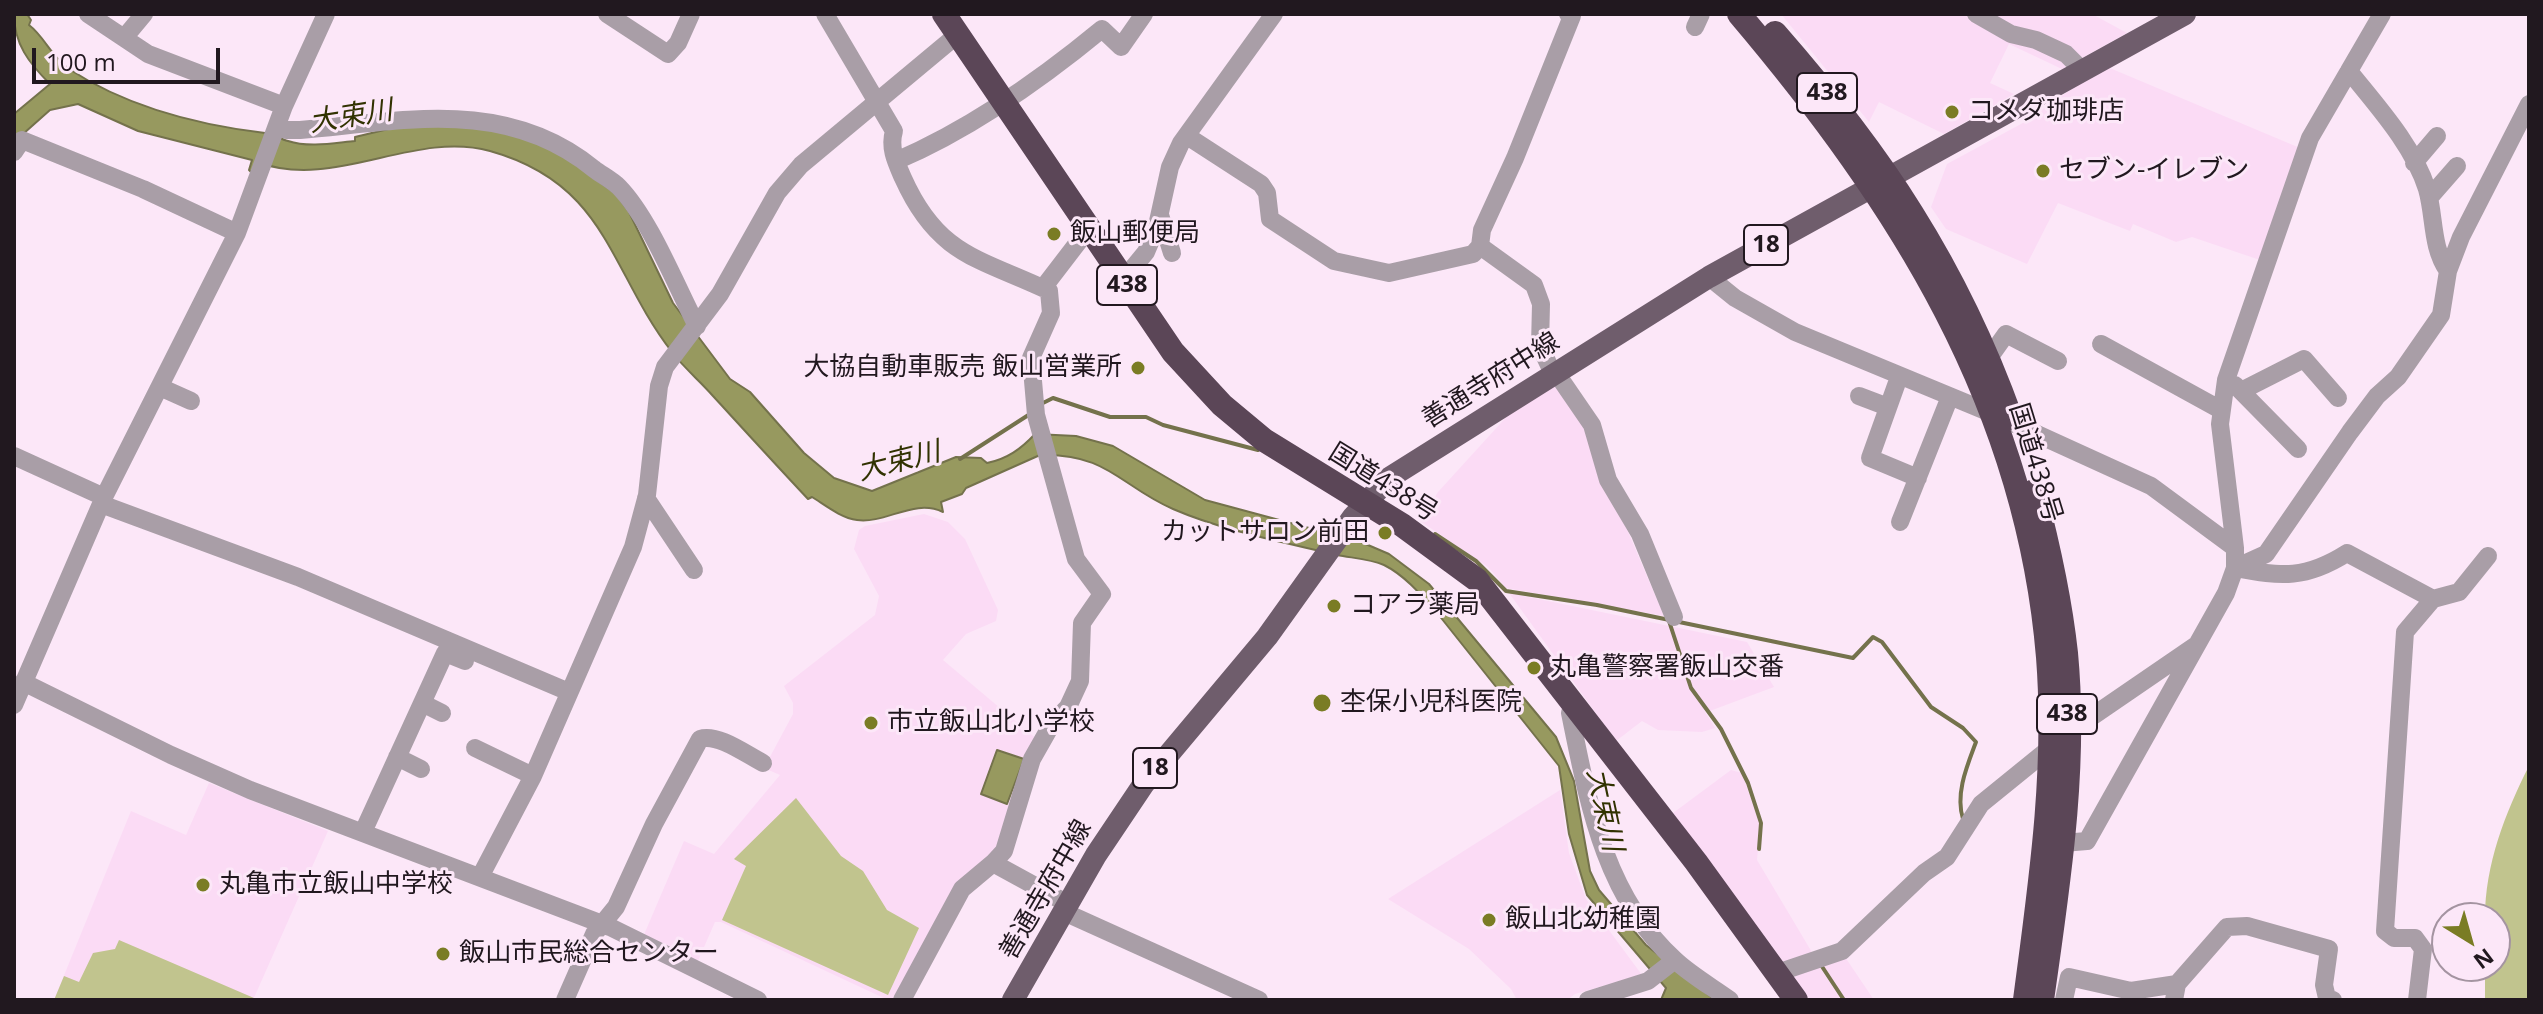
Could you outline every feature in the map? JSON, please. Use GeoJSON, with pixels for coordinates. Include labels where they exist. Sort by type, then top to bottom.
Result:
{"type":"FeatureCollection","features":[{"type":"Feature","properties":{"kind":"highway","name":"国道438号"},"geometry":{"type":"LineString","coordinates":[[944,14],[1002,104],[1173,352],[1222,405],[1294,461],[1456,562],[1477,580],[1796,1000]]}},
{"type":"Feature","properties":{"kind":"highway","name":"国道438号"},"geometry":{"type":"LineString","coordinates":[[1739,14],[1832,127],[1881,180],[1937,252],[1989,358],[2003,419],[2048,543],[2066,654],[2042,1000]]}},
{"type":"Feature","properties":{"kind":"highway","name":"国道438号"},"geometry":{"type":"LineString","coordinates":[[1759,14],[1824,89],[1881,180],[2003,419]]}},
{"type":"Feature","properties":{"kind":"highway","name":"国道438号"},"geometry":{"type":"LineString","coordinates":[[2025,1000],[2054,844]]}},
{"type":"Feature","properties":{"kind":"main road","name":"善通寺府中線"},"geometry":{"type":"LineString","coordinates":[[1013,1000],[1096,855],[1158,764],[1267,637],[1343,531],[1389,478],[1709,277],[2185,14]]}},
{"type":"Feature","properties":{"kind":"street"},"geometry":{"type":"LineString","coordinates":[[88,14],[124,38],[178,67],[284,106]]}},
{"type":"Feature","properties":{"kind":"street"},"geometry":{"type":"LineString","coordinates":[[124,38],[144,14]]}},
{"type":"Feature","properties":{"kind":"street"},"geometry":{"type":"LineString","coordinates":[[14,705],[103,501],[237,233],[284,106],[326,14]]}},
{"type":"Feature","properties":{"kind":"street"},"geometry":{"type":"LineString","coordinates":[[607,14],[668,54],[678,43],[691,14]]}},
{"type":"Feature","properties":{"kind":"street"},"geometry":{"type":"LineString","coordinates":[[825,14],[894,131],[891,141],[896,161],[916,207],[934,231],[979,261],[1049,291],[1051,313],[1031,358],[1036,415],[1043,431],[1047,457],[1076,559],[1102,594],[1082,623],[1080,681],[1068,707],[1040,742],[1004,851],[962,889],[902,1000]]}},
{"type":"Feature","properties":{"kind":"street"},"geometry":{"type":"LineString","coordinates":[[896,161],[1002,104],[1046,75],[1102,29],[1121,47],[1144,14]]}},
{"type":"Feature","properties":{"kind":"street"},"geometry":{"type":"LineString","coordinates":[[1123,280],[1146,252],[1160,215],[1170,167],[1187,136],[1274,14]]}},
{"type":"Feature","properties":{"kind":"street"},"geometry":{"type":"LineString","coordinates":[[1187,136],[1261,184],[1267,193],[1270,219],[1316,253],[1334,261],[1389,273],[1473,254],[1480,246],[1482,230],[1515,158],[1572,16],[1568,14]]}},
{"type":"Feature","properties":{"kind":"street"},"geometry":{"type":"LineString","coordinates":[[1976,14],[2011,34],[2036,40],[2066,54],[2082,70]]}},
{"type":"Feature","properties":{"kind":"street"},"geometry":{"type":"LineString","coordinates":[[2054,844],[2087,841],[2226,593],[2235,568],[2223,461],[2221,410],[2227,377],[2310,138],[2382,14]]}},
{"type":"Feature","properties":{"kind":"street"},"geometry":{"type":"LineString","coordinates":[[480,877],[533,776],[633,547],[646,498],[659,386],[665,367],[720,294],[777,193],[801,165],[957,35]]}},
{"type":"Feature","properties":{"kind":"street"},"geometry":{"type":"LineString","coordinates":[[2349,71],[2388,119],[2414,163],[2429,198],[2438,258],[2448,271]]}},
{"type":"Feature","properties":{"kind":"street"},"geometry":{"type":"LineString","coordinates":[[2235,568],[2266,554],[2350,432],[2421,346],[2441,315],[2448,271],[2461,237],[2529,104]]}},
{"type":"Feature","properties":{"kind":"street"},"geometry":{"type":"LineString","coordinates":[[276,130],[459,117],[499,122],[546,138],[619,187],[644,222],[695,329]]}},
{"type":"Feature","properties":{"kind":"street"},"geometry":{"type":"LineString","coordinates":[[2414,163],[2437,136]]}},
{"type":"Feature","properties":{"kind":"street"},"geometry":{"type":"LineString","coordinates":[[14,152],[22,140],[143,189],[237,233]]}},
{"type":"Feature","properties":{"kind":"street"},"geometry":{"type":"LineString","coordinates":[[2429,198],[2457,166]]}},
{"type":"Feature","properties":{"kind":"street"},"geometry":{"type":"LineString","coordinates":[[1160,215],[1172,253]]}},
{"type":"Feature","properties":{"kind":"street"},"geometry":{"type":"LineString","coordinates":[[1043,288],[1089,228]]}},
{"type":"Feature","properties":{"kind":"street"},"geometry":{"type":"LineString","coordinates":[[1480,246],[1534,285],[1540,293],[1540,346],[1555,375],[1592,425],[1608,480],[1640,534],[1674,617]]}},
{"type":"Feature","properties":{"kind":"street"},"geometry":{"type":"LineString","coordinates":[[1709,277],[1735,298],[1795,332],[2003,419],[2151,486],[2235,548]]}},
{"type":"Feature","properties":{"kind":"street"},"geometry":{"type":"LineString","coordinates":[[1989,358],[2006,334],[2058,361]]}},
{"type":"Feature","properties":{"kind":"street"},"geometry":{"type":"LineString","coordinates":[[2101,344],[2221,410]]}},
{"type":"Feature","properties":{"kind":"street"},"geometry":{"type":"LineString","coordinates":[[2241,391],[2304,359],[2338,398]]}},
{"type":"Feature","properties":{"kind":"street"},"geometry":{"type":"LineString","coordinates":[[1899,377],[1870,458],[1918,478]]}},
{"type":"Feature","properties":{"kind":"street"},"geometry":{"type":"LineString","coordinates":[[2227,377],[2298,449]]}},
{"type":"Feature","properties":{"kind":"street"},"geometry":{"type":"LineString","coordinates":[[162,388],[191,401]]}},
{"type":"Feature","properties":{"kind":"street"},"geometry":{"type":"LineString","coordinates":[[1859,396],[1888,407]]}},
{"type":"Feature","properties":{"kind":"street"},"geometry":{"type":"LineString","coordinates":[[1899,511],[1918,478],[1949,399]]}},
{"type":"Feature","properties":{"kind":"street"},"geometry":{"type":"LineString","coordinates":[[14,456],[103,501],[298,577],[569,692]]}},
{"type":"Feature","properties":{"kind":"street"},"geometry":{"type":"LineString","coordinates":[[646,498],[694,570]]}},
{"type":"Feature","properties":{"kind":"street"},"geometry":{"type":"LineString","coordinates":[[2235,568],[2296,575],[2324,567],[2347,553],[2433,599]]}},
{"type":"Feature","properties":{"kind":"street"},"geometry":{"type":"LineString","coordinates":[[2417,1000],[2423,949],[2415,938],[2394,938],[2385,931],[2405,632],[2433,599],[2459,592],[2488,556]]}},
{"type":"Feature","properties":{"kind":"street"},"geometry":{"type":"LineString","coordinates":[[1777,973],[1842,951],[1924,873],[1947,857],[1981,804],[2059,741],[2197,645]]}},
{"type":"Feature","properties":{"kind":"street"},"geometry":{"type":"LineString","coordinates":[[363,832],[445,653],[468,662]]}},
{"type":"Feature","properties":{"kind":"street"},"geometry":{"type":"LineString","coordinates":[[23,682],[171,755],[601,924],[758,1000]]}},
{"type":"Feature","properties":{"kind":"street"},"geometry":{"type":"LineString","coordinates":[[422,703],[442,713]]}},
{"type":"Feature","properties":{"kind":"street"},"geometry":{"type":"LineString","coordinates":[[1573,703],[1570,713],[1594,828],[1630,905],[1673,961],[1730,1000]]}},
{"type":"Feature","properties":{"kind":"street"},"geometry":{"type":"LineString","coordinates":[[565,1000],[601,924],[616,907],[654,824],[700,739],[719,740],[763,763]]}},
{"type":"Feature","properties":{"kind":"street"},"geometry":{"type":"LineString","coordinates":[[475,748],[533,776]]}},
{"type":"Feature","properties":{"kind":"street"},"geometry":{"type":"LineString","coordinates":[[397,757],[421,769]]}},
{"type":"Feature","properties":{"kind":"street"},"geometry":{"type":"LineString","coordinates":[[993,863],[1131,945],[1143,947],[1259,1000]]}},
{"type":"Feature","properties":{"kind":"street"},"geometry":{"type":"LineString","coordinates":[[2064,1000],[2069,977],[2131,991],[2175,992],[2227,927],[2247,926],[2329,949],[2324,985],[2327,998],[2333,1000]]}},
{"type":"Feature","properties":{"kind":"street"},"geometry":{"type":"LineString","coordinates":[[1588,1000],[1616,996],[1648,981],[1673,961]]}},
{"type":"Feature","properties":{"kind":"shaded area"},"geometry":{"type":"Polygon","coordinates":[[[14,14],[27,14],[31,20],[29,25],[69,69],[139,104],[189,119],[313,145],[355,141],[355,137],[401,126],[477,124],[552,147],[616,194],[629,212],[673,303],[730,379],[750,392],[804,453],[834,478],[872,491],[956,457],[981,458],[987,463],[1001,459],[1019,449],[1035,434],[1076,436],[1113,446],[1205,500],[1361,542],[1389,554],[1429,584],[1556,737],[1574,781],[1590,871],[1599,890],[1646,945],[1715,1000],[1661,1000],[1666,988],[1587,895],[1569,834],[1559,766],[1438,614],[1414,587],[1384,565],[1254,535],[1192,517],[1155,500],[1098,465],[1063,456],[1040,455],[966,488],[962,494],[941,502],[943,512],[921,508],[868,520],[845,517],[812,497],[808,499],[682,364],[651,321],[602,234],[583,208],[559,185],[529,166],[490,151],[461,147],[432,148],[315,170],[286,169],[257,162],[252,173],[249,170],[252,160],[138,131],[78,104],[50,110],[14,142],[14,114],[50,84],[24,52],[17,35],[14,14]]]}},
{"type":"Feature","properties":{"kind":"shaded area"},"geometry":{"type":"Polygon","coordinates":[[[1781,14],[2092,14],[2127,33],[2062,69],[2009,44],[1990,83],[2014,94],[1944,134],[1879,102],[1869,122],[1781,14]]]}},
{"type":"Feature","properties":{"kind":"shaded area"},"geometry":{"type":"Polygon","coordinates":[[[2105,66],[2300,148],[2260,260],[2192,237],[2176,242],[2133,224],[2130,231],[2058,203],[2027,264],[1946,229],[1931,207],[1947,164],[2021,124],[2105,66]]]}},
{"type":"Feature","properties":{"kind":"shaded area"},"geometry":{"type":"Polygon","coordinates":[[[1554,384],[1582,424],[1664,616],[1506,588],[1488,567],[1420,521],[1438,492],[1510,413],[1554,384]]]}},
{"type":"Feature","properties":{"kind":"shaded area"},"geometry":{"type":"Polygon","coordinates":[[[924,514],[948,522],[965,539],[998,610],[996,621],[966,634],[943,660],[1038,740],[993,855],[898,1000],[888,1000],[721,922],[715,922],[697,963],[643,937],[684,841],[714,854],[780,775],[764,768],[793,714],[793,703],[784,686],[875,615],[879,596],[854,549],[859,530],[865,526],[924,514]]]}},
{"type":"Feature","properties":{"kind":"shaded area"},"geometry":{"type":"Polygon","coordinates":[[[1509,593],[1747,642],[1774,687],[1707,712],[1704,710],[1715,728],[1702,732],[1658,730],[1642,721],[1616,741],[1509,593]]]}},
{"type":"Feature","properties":{"kind":"shaded area"},"geometry":{"type":"Polygon","coordinates":[[[997,750],[1024,759],[1007,804],[981,794],[997,750]]]}},
{"type":"Feature","properties":{"kind":"shaded area"},"geometry":{"type":"Polygon","coordinates":[[[2529,766],[2529,1000],[2485,1000],[2485,982],[2511,982],[2511,902],[2486,902],[2488,878],[2512,802],[2529,766]]]}},
{"type":"Feature","properties":{"kind":"shaded area"},"geometry":{"type":"Polygon","coordinates":[[[1731,770],[1742,773],[1760,824],[1757,860],[1813,954],[1785,964],[1673,813],[1731,770]]]}},
{"type":"Feature","properties":{"kind":"shaded area","name":"丸亀市立飯山中学校"},"geometry":{"type":"Polygon","coordinates":[[[209,783],[328,831],[253,1000],[54,1000],[131,811],[186,835],[209,783]]]}},
{"type":"Feature","properties":{"kind":"shaded area"},"geometry":{"type":"Polygon","coordinates":[[[1560,790],[1569,853],[1586,899],[1642,975],[1575,994],[1567,1000],[1517,1000],[1511,989],[1469,949],[1388,899],[1560,790]]]}},
{"type":"Feature","properties":{"kind":"shaded area"},"geometry":{"type":"Polygon","coordinates":[[[796,798],[841,856],[863,871],[887,910],[919,928],[888,995],[722,920],[746,866],[734,859],[796,798]]]}},
{"type":"Feature","properties":{"kind":"shaded area"},"geometry":{"type":"Polygon","coordinates":[[[119,940],[254,998],[54,1000],[64,976],[79,982],[93,953],[115,949],[119,940]]]}},
{"type":"Feature","properties":{"kind":"shaded area"},"geometry":{"type":"Polygon","coordinates":[[[1843,954],[1874,1000],[1846,1000],[1821,964],[1843,954]]]}},
{"type":"Feature","properties":{"kind":"shaded area"},"geometry":{"type":"Polygon","coordinates":[[[1818,965],[1840,997],[1835,1000],[1810,1000],[1792,973],[1818,965]]]}},
{"type":"Feature","properties":{"kind":"waterway"},"geometry":{"type":"LineString","coordinates":[[1043,403],[1053,398],[1110,417],[1146,417],[1163,425],[1258,450]]}},
{"type":"Feature","properties":{"kind":"waterway"},"geometry":{"type":"LineString","coordinates":[[960,459],[1030,414]]}},
{"type":"Feature","properties":{"kind":"waterway"},"geometry":{"type":"LineString","coordinates":[[1435,534],[1476,561],[1506,591],[1597,605],[1853,658],[1873,637],[1882,642],[1931,707],[1963,728],[1976,742],[1961,790],[1963,819]]}},
{"type":"Feature","properties":{"kind":"waterway"},"geometry":{"type":"LineString","coordinates":[[1669,621],[1691,688],[1721,729],[1748,783],[1761,823],[1759,849]]}},
{"type":"Feature","properties":{"kind":"waterway"},"geometry":{"type":"LineString","coordinates":[[1821,965],[1844,1000]]}},
{"type":"Feature","properties":{"kind":"place","name":"コメダ珈琲店"},"geometry":{"type":"Point","coordinates":[1952,112]}},
{"type":"Feature","properties":{"kind":"place","name":"セブン-イレブン"},"geometry":{"type":"Point","coordinates":[2043,171]}},
{"type":"Feature","properties":{"kind":"place","name":"飯山郵便局"},"geometry":{"type":"Point","coordinates":[1054,234]}},
{"type":"Feature","properties":{"kind":"place","name":"大協自動車販売 飯山営業所"},"geometry":{"type":"Point","coordinates":[1138,368]}},
{"type":"Feature","properties":{"kind":"place","name":"カットサロン前田"},"geometry":{"type":"Point","coordinates":[1385,533]}},
{"type":"Feature","properties":{"kind":"place","name":"コアラ薬局"},"geometry":{"type":"Point","coordinates":[1334,606]}},
{"type":"Feature","properties":{"kind":"place","name":"丸亀警察署飯山交番"},"geometry":{"type":"Point","coordinates":[1534,668]}},
{"type":"Feature","properties":{"kind":"place","name":"杢保小児科医院"},"geometry":{"type":"Point","coordinates":[1322,703]}},
{"type":"Feature","properties":{"kind":"place","name":"市立飯山北小学校"},"geometry":{"type":"Point","coordinates":[871,723]}},
{"type":"Feature","properties":{"kind":"place","name":"丸亀市立飯山中学校"},"geometry":{"type":"Point","coordinates":[203,885]}},
{"type":"Feature","properties":{"kind":"place","name":"飯山北幼稚園"},"geometry":{"type":"Point","coordinates":[1489,920]}},
{"type":"Feature","properties":{"kind":"place","name":"飯山市民総合センター"},"geometry":{"type":"Point","coordinates":[443,954]}},
{"type":"Feature","properties":{"kind":"water label","name":"大束川"},"geometry":{"type":"Point","coordinates":[351,117]}},
{"type":"Feature","properties":{"kind":"water label","name":"大束川"},"geometry":{"type":"Point","coordinates":[899,462]}},
{"type":"Feature","properties":{"kind":"water label","name":"大束川"},"geometry":{"type":"Point","coordinates":[1604,810]}}]}
